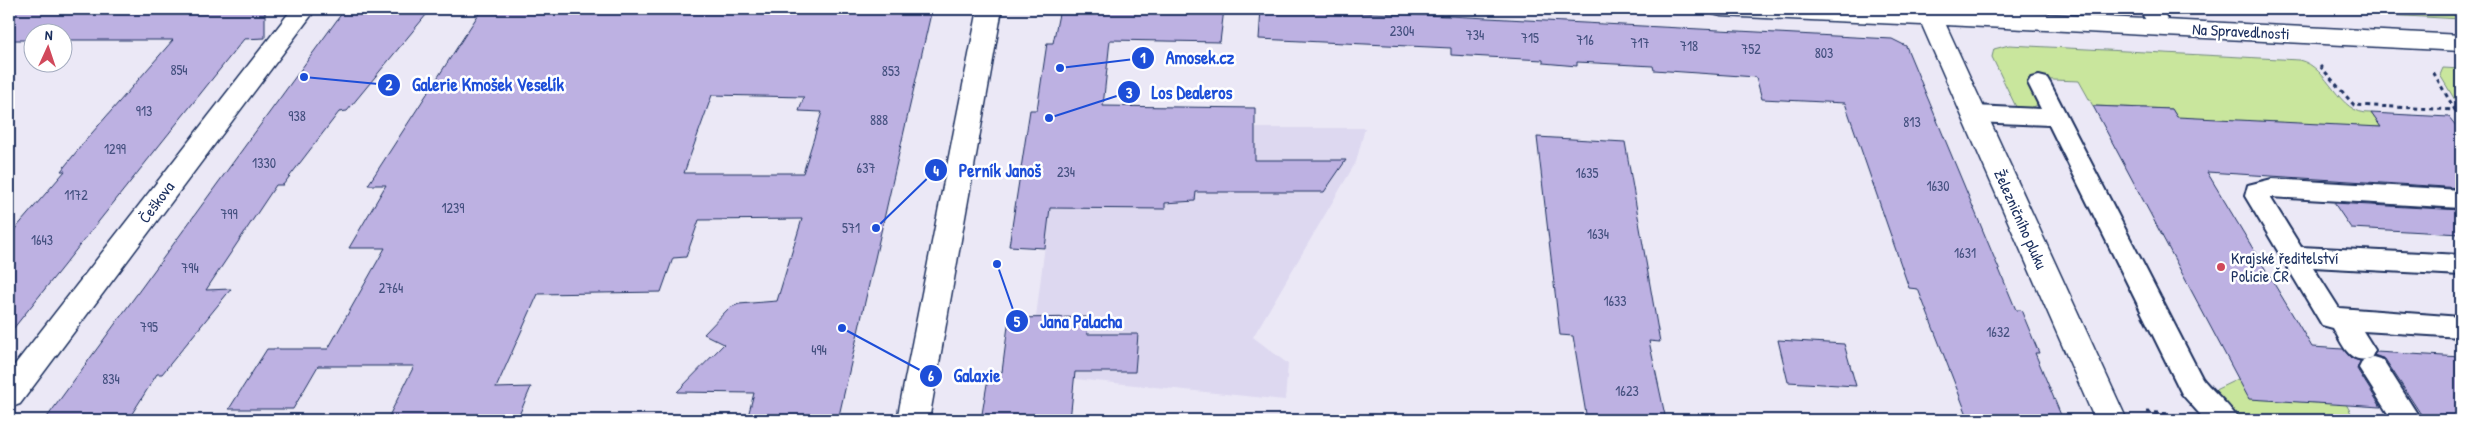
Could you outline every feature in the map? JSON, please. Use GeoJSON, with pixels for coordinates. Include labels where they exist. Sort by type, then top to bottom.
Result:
{"type":"FeatureCollection","features":[{"type":"Feature","properties":{"kind":"street","name":"Češkova"},"geometry":{"type":"LineString","coordinates":[[9,395],[304,9]]}},
{"type":"Feature","properties":{"kind":"street"},"geometry":{"type":"LineString","coordinates":[[913,420],[990,9]]}},
{"type":"Feature","properties":{"kind":"street","name":"Na Spravedlnosti"},"geometry":{"type":"LineString","coordinates":[[1721,9],[1931,18],[2156,18],[2461,42]]}},
{"type":"Feature","properties":{"kind":"street","name":"Železničního pluku"},"geometry":{"type":"LineString","coordinates":[[1931,18],[2112,420]]}},
{"type":"Feature","properties":{"kind":"lane"},"geometry":{"type":"LineString","coordinates":[[2039,83],[2192,386],[2206,404],[2224,420]]}},
{"type":"Feature","properties":{"kind":"lane"},"geometry":{"type":"LineString","coordinates":[[1974,114],[2057,118]]}},
{"type":"Feature","properties":{"kind":"lane"},"geometry":{"type":"LineString","coordinates":[[2461,199],[2272,188],[2257,191],[2260,204],[2331,318],[2461,327]]}},
{"type":"Feature","properties":{"kind":"lane"},"geometry":{"type":"LineString","coordinates":[[2292,256],[2461,265]]}},
{"type":"Feature","properties":{"kind":"lane"},"geometry":{"type":"LineString","coordinates":[[2341,319],[2407,420]]}},
{"type":"Feature","properties":{"kind":"path"},"geometry":{"type":"LineString","coordinates":[[2450,9],[2461,9]]}},
{"type":"Feature","properties":{"kind":"path"},"geometry":{"type":"LineString","coordinates":[[2316,61],[2354,105],[2455,110],[2431,69]]}},
{"type":"Feature","properties":{"kind":"shaded area"},"geometry":{"type":"Polygon","coordinates":[[[1163,107],[1255,108],[1255,128],[1365,128],[1356,162],[1253,337],[1288,364],[1285,400],[1006,372],[1135,371],[1138,334],[1087,334],[1088,317],[1036,317],[1045,245],[1026,136],[1030,110],[1104,110],[1163,107]]]}},
{"type":"Feature","properties":{"kind":"green space"},"geometry":{"type":"Polygon","coordinates":[[[2294,10],[2461,14],[2461,19],[2294,10]]]}},
{"type":"Feature","properties":{"kind":"green space"},"geometry":{"type":"Polygon","coordinates":[[[2009,45],[2299,60],[2310,64],[2319,72],[2350,107],[2359,112],[2371,113],[2381,127],[2185,130],[2172,109],[2093,106],[2079,81],[2028,79],[2039,101],[2038,105],[2027,109],[2017,109],[1992,57],[1994,49],[2009,45]]]}},
{"type":"Feature","properties":{"kind":"green space"},"geometry":{"type":"Polygon","coordinates":[[[2443,68],[2461,69],[2461,110],[2440,75],[2443,68]]]}},
{"type":"Feature","properties":{"kind":"green space"},"geometry":{"type":"Polygon","coordinates":[[[2238,379],[2346,404],[2355,420],[2236,417],[2209,393],[2238,379]]]}},
{"type":"Feature","properties":{"kind":"building"},"geometry":{"type":"Polygon","coordinates":[[[9,9],[268,9],[265,12],[265,38],[244,39],[9,334],[9,236],[65,171],[61,171],[85,141],[173,40],[72,40],[72,22],[22,22],[22,40],[9,40],[9,9]]]}},
{"type":"Feature","properties":{"kind":"building"},"geometry":{"type":"Polygon","coordinates":[[[345,9],[431,9],[347,111],[339,112],[283,185],[276,185],[206,290],[231,289],[162,374],[157,374],[128,420],[45,420],[345,9]]]}},
{"type":"Feature","properties":{"kind":"building"},"geometry":{"type":"Polygon","coordinates":[[[482,9],[932,9],[838,420],[747,420],[754,393],[677,392],[724,344],[704,334],[729,308],[739,304],[777,301],[802,219],[699,220],[686,257],[673,258],[661,292],[538,294],[496,388],[531,387],[517,420],[387,420],[414,366],[318,366],[293,409],[229,409],[267,349],[328,349],[385,248],[349,248],[386,185],[368,185],[482,9]],[[712,95],[684,173],[803,173],[822,112],[799,111],[804,97],[712,95]]]}},
{"type":"Feature","properties":{"kind":"building"},"geometry":{"type":"Polygon","coordinates":[[[1060,9],[1224,9],[1220,42],[1110,40],[1103,106],[1255,108],[1255,160],[1346,160],[1324,192],[1196,192],[1195,201],[1165,203],[1165,209],[1050,208],[1045,248],[1009,246],[1030,110],[1037,110],[1047,43],[1053,43],[1060,9]]]}},
{"type":"Feature","properties":{"kind":"building"},"geometry":{"type":"Polygon","coordinates":[[[1261,9],[1449,16],[1892,39],[1906,46],[2016,310],[2021,310],[2039,353],[2035,353],[2063,420],[1969,420],[1918,289],[1909,288],[1845,103],[1762,99],[1756,77],[1654,70],[1653,66],[1577,62],[1577,66],[1543,63],[1543,60],[1451,55],[1451,48],[1259,39],[1261,9]]]}},
{"type":"Feature","properties":{"kind":"building","name":"Krajské ředitelství Policie ČR"},"geometry":{"type":"Polygon","coordinates":[[[2093,106],[2172,109],[2177,117],[2381,127],[2371,113],[2449,117],[2461,132],[2461,188],[2207,172],[2312,347],[2343,349],[2351,358],[2360,361],[2357,369],[2381,407],[2249,399],[2093,106]]]}},
{"type":"Feature","properties":{"kind":"building"},"geometry":{"type":"Polygon","coordinates":[[[1537,137],[1625,142],[1660,342],[1649,341],[1666,420],[1587,420],[1573,336],[1560,335],[1537,137]]]}},
{"type":"Feature","properties":{"kind":"building"},"geometry":{"type":"Polygon","coordinates":[[[2334,203],[2461,210],[2461,234],[2351,228],[2334,203]]]}},
{"type":"Feature","properties":{"kind":"building"},"geometry":{"type":"Polygon","coordinates":[[[1089,317],[1087,334],[1138,334],[1135,372],[1075,372],[1070,420],[981,420],[989,372],[1002,372],[1009,318],[1089,317]]]}},
{"type":"Feature","properties":{"kind":"building"},"geometry":{"type":"Polygon","coordinates":[[[1778,340],[1844,344],[1856,386],[1788,382],[1778,340]]]}},
{"type":"Feature","properties":{"kind":"building"},"geometry":{"type":"Polygon","coordinates":[[[2376,352],[2461,357],[2461,420],[2424,419],[2385,359],[2374,355],[2376,352]]]}},
{"type":"Feature","properties":{"kind":"place","name":"Amosek.cz"},"geometry":{"type":"Point","coordinates":[1060,68]}},
{"type":"Feature","properties":{"kind":"place","name":"Galerie Kmošek Veselík"},"geometry":{"type":"Point","coordinates":[304,77]}},
{"type":"Feature","properties":{"kind":"place","name":"Los Dealeros"},"geometry":{"type":"Point","coordinates":[1049,118]}},
{"type":"Feature","properties":{"kind":"place","name":"Perník Janoš"},"geometry":{"type":"Point","coordinates":[876,228]}},
{"type":"Feature","properties":{"kind":"place","name":"Jana Palacha"},"geometry":{"type":"Point","coordinates":[997,264]}},
{"type":"Feature","properties":{"kind":"place","name":"Krajské ředitelství Policie ČR"},"geometry":{"type":"Point","coordinates":[2221,267]}},
{"type":"Feature","properties":{"kind":"place","name":"Galaxie"},"geometry":{"type":"Point","coordinates":[842,328]}}]}
